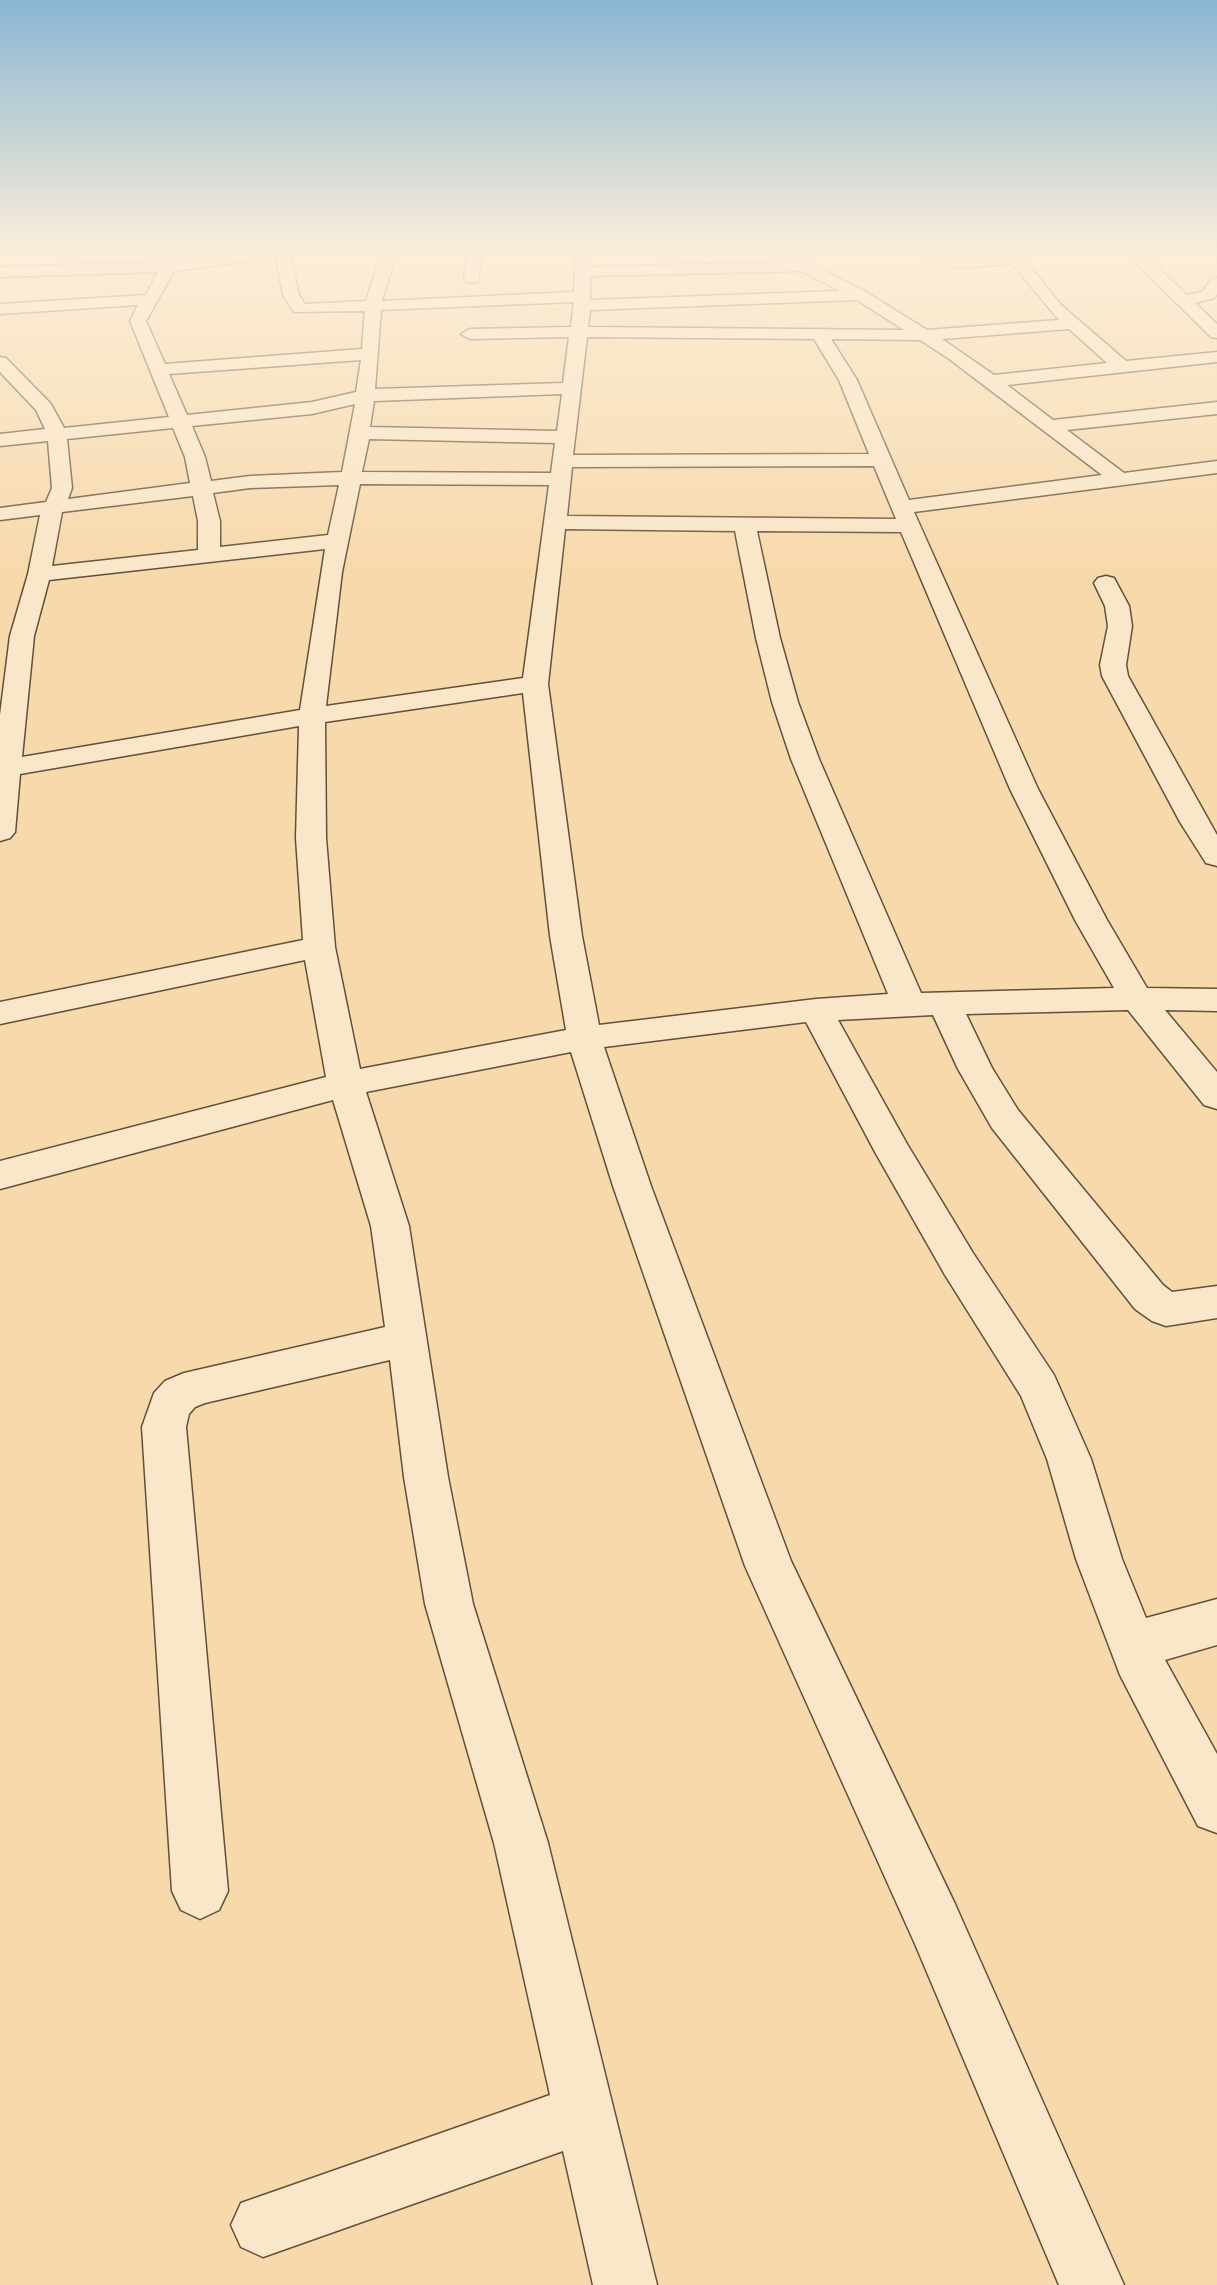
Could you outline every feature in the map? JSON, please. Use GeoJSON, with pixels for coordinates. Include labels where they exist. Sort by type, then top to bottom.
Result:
{"type":"FeatureCollection","features":[{"type":"Feature","properties":{"kind":"street"},"geometry":{"type":"LineString","coordinates":[[153,361],[181,421],[204,486],[209,521],[209,554]]}},
{"type":"Feature","properties":{"kind":"street"},"geometry":{"type":"LineString","coordinates":[[157,370],[282,361]]}},
{"type":"Feature","properties":{"kind":"street"},"geometry":{"type":"LineString","coordinates":[[370,361],[363,414],[337,541],[312,716],[311,850],[319,947],[345,1084],[367,1146],[390,1226],[426,1476],[449,1604],[521,1843],[625,2285]]}},
{"type":"Feature","properties":{"kind":"street"},"geometry":{"type":"LineString","coordinates":[[574,361],[535,684],[566,936],[584,1038],[632,1186],[769,1566],[941,1937],[1092,2285]]}},
{"type":"Feature","properties":{"kind":"street"},"geometry":{"type":"LineString","coordinates":[[835,361],[848,380],[880,460],[1024,789],[1091,920],[1137,999],[1217,1096]]}},
{"type":"Feature","properties":{"kind":"street"},"geometry":{"type":"LineString","coordinates":[[962,361],[1117,477]]}},
{"type":"Feature","properties":{"kind":"street"},"geometry":{"type":"LineString","coordinates":[[1115,361],[1122,367]]}},
{"type":"Feature","properties":{"kind":"street"},"geometry":{"type":"LineString","coordinates":[[992,381],[1182,361]]}},
{"type":"Feature","properties":{"kind":"street"},"geometry":{"type":"LineString","coordinates":[[0,362],[44,408],[57,433],[62,488],[50,516],[39,574],[11,638],[7,768],[0,832]]}},
{"type":"Feature","properties":{"kind":"street"},"geometry":{"type":"LineString","coordinates":[[363,414],[403,391],[570,388]]}},
{"type":"Feature","properties":{"kind":"street"},"geometry":{"type":"LineString","coordinates":[[0,440],[323,407],[562,459]]}},
{"type":"Feature","properties":{"kind":"street"},"geometry":{"type":"LineString","coordinates":[[1050,426],[1217,408]]}},
{"type":"Feature","properties":{"kind":"street"},"geometry":{"type":"LineString","coordinates":[[0,514],[204,486],[349,478],[562,459],[880,460]]}},
{"type":"Feature","properties":{"kind":"street"},"geometry":{"type":"LineString","coordinates":[[555,522],[745,524],[906,516],[1117,477],[1217,467]]}},
{"type":"Feature","properties":{"kind":"street"},"geometry":{"type":"LineString","coordinates":[[745,524],[768,638],[785,702],[805,759],[926,1003],[975,1069],[1005,1119],[1149,1297],[1166,1309],[1217,1302]]}},
{"type":"Feature","properties":{"kind":"street"},"geometry":{"type":"LineString","coordinates":[[39,574],[337,541]]}},
{"type":"Feature","properties":{"kind":"street"},"geometry":{"type":"LineString","coordinates":[[1105,583],[1117,606],[1120,626],[1113,665],[1115,676],[1206,822],[1217,857]]}},
{"type":"Feature","properties":{"kind":"street"},"geometry":{"type":"LineString","coordinates":[[7,768],[312,716],[535,684]]}},
{"type":"Feature","properties":{"kind":"street"},"geometry":{"type":"LineString","coordinates":[[0,1013],[319,947]]}},
{"type":"Feature","properties":{"kind":"street"},"geometry":{"type":"LineString","coordinates":[[0,1175],[345,1084],[584,1038],[816,1010],[926,1003],[1217,1000]]}},
{"type":"Feature","properties":{"kind":"street"},"geometry":{"type":"LineString","coordinates":[[816,1010],[892,1152],[959,1264],[1039,1388],[1069,1459],[1099,1559],[1132,1646],[1217,1807]]}},
{"type":"Feature","properties":{"kind":"street"},"geometry":{"type":"LineString","coordinates":[[200,1891],[164,1427],[169,1406],[180,1394],[200,1386],[408,1339]]}},
{"type":"Feature","properties":{"kind":"street"},"geometry":{"type":"LineString","coordinates":[[1132,1646],[1217,1622]]}},
{"type":"Feature","properties":{"kind":"street"},"geometry":{"type":"LineString","coordinates":[[263,2225],[585,2113]]}}]}
